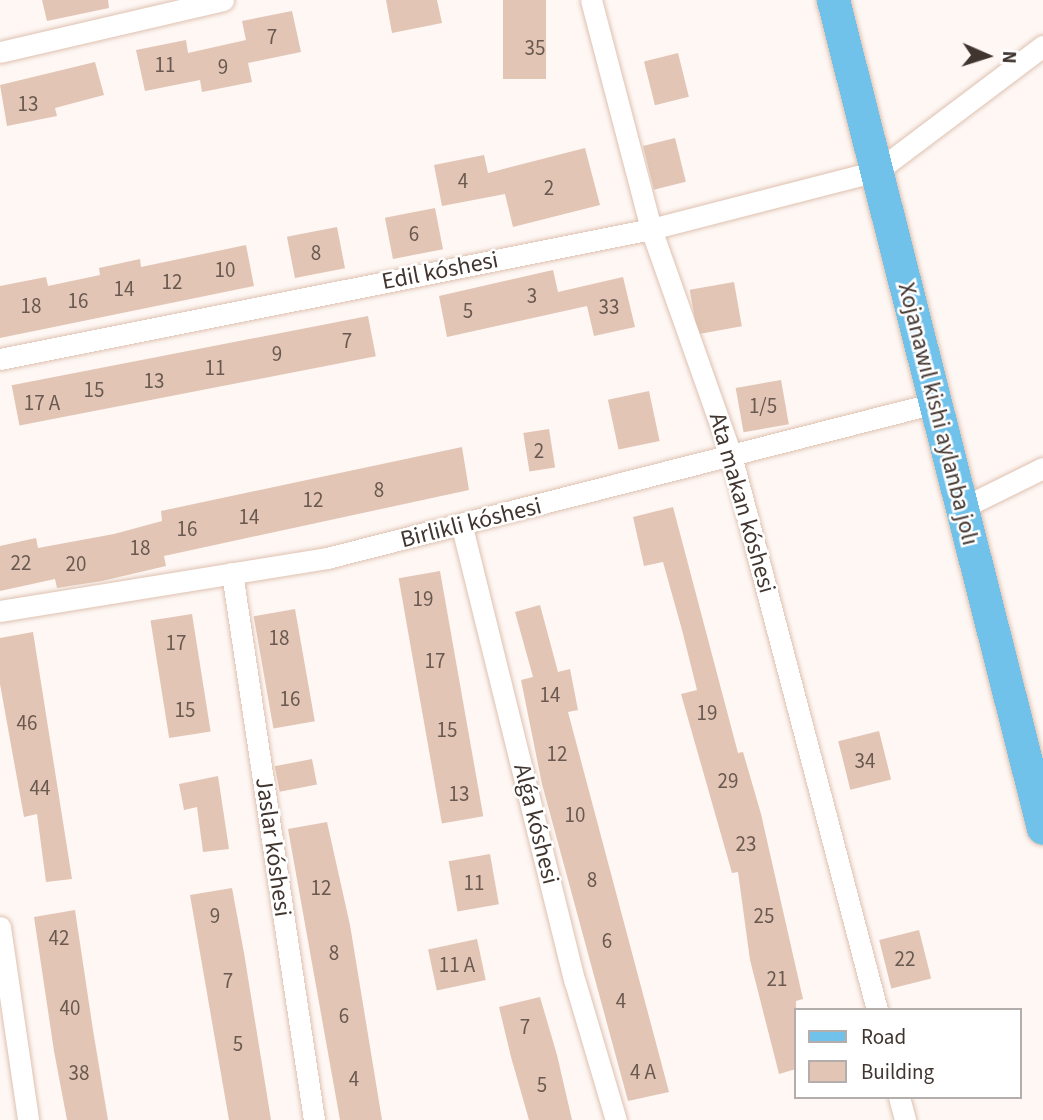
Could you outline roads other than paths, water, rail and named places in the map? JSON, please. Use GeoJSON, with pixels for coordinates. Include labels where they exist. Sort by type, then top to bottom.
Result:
{"type":"FeatureCollection","features":[{"type":"Feature","properties":{"kind":"main road","name":"Xojanawıl kishi aylanba jolı"},"geometry":{"type":"LineString","coordinates":[[833,0],[1043,828]]}},
{"type":"Feature","properties":{"kind":"street"},"geometry":{"type":"LineString","coordinates":[[0,52],[223,0]]}},
{"type":"Feature","properties":{"kind":"street","name":"Ata makan kóshesi"},"geometry":{"type":"LineString","coordinates":[[591,0],[651,229],[732,454],[876,1008]]}},
{"type":"Feature","properties":{"kind":"street"},"geometry":{"type":"LineString","coordinates":[[877,171],[1043,46]]}},
{"type":"Feature","properties":{"kind":"street","name":"Edil kóshesi"},"geometry":{"type":"LineString","coordinates":[[0,359],[651,229],[877,171]]}},
{"type":"Feature","properties":{"kind":"street","name":"Birlikli kóshesi"},"geometry":{"type":"LineString","coordinates":[[0,611],[232,573],[462,527],[732,454],[935,403]]}},
{"type":"Feature","properties":{"kind":"street"},"geometry":{"type":"LineString","coordinates":[[962,508],[1043,468]]}},
{"type":"Feature","properties":{"kind":"street","name":"Alǵa kóshesi"},"geometry":{"type":"LineString","coordinates":[[462,527],[575,982],[616,1120]]}},
{"type":"Feature","properties":{"kind":"street","name":"Jaslar kóshesi"},"geometry":{"type":"LineString","coordinates":[[232,573],[314,1120]]}},
{"type":"Feature","properties":{"kind":"street"},"geometry":{"type":"LineString","coordinates":[[0,927],[28,1120]]}},
{"type":"Feature","properties":{"kind":"street"},"geometry":{"type":"LineString","coordinates":[[900,1099],[905,1120]]}}]}
